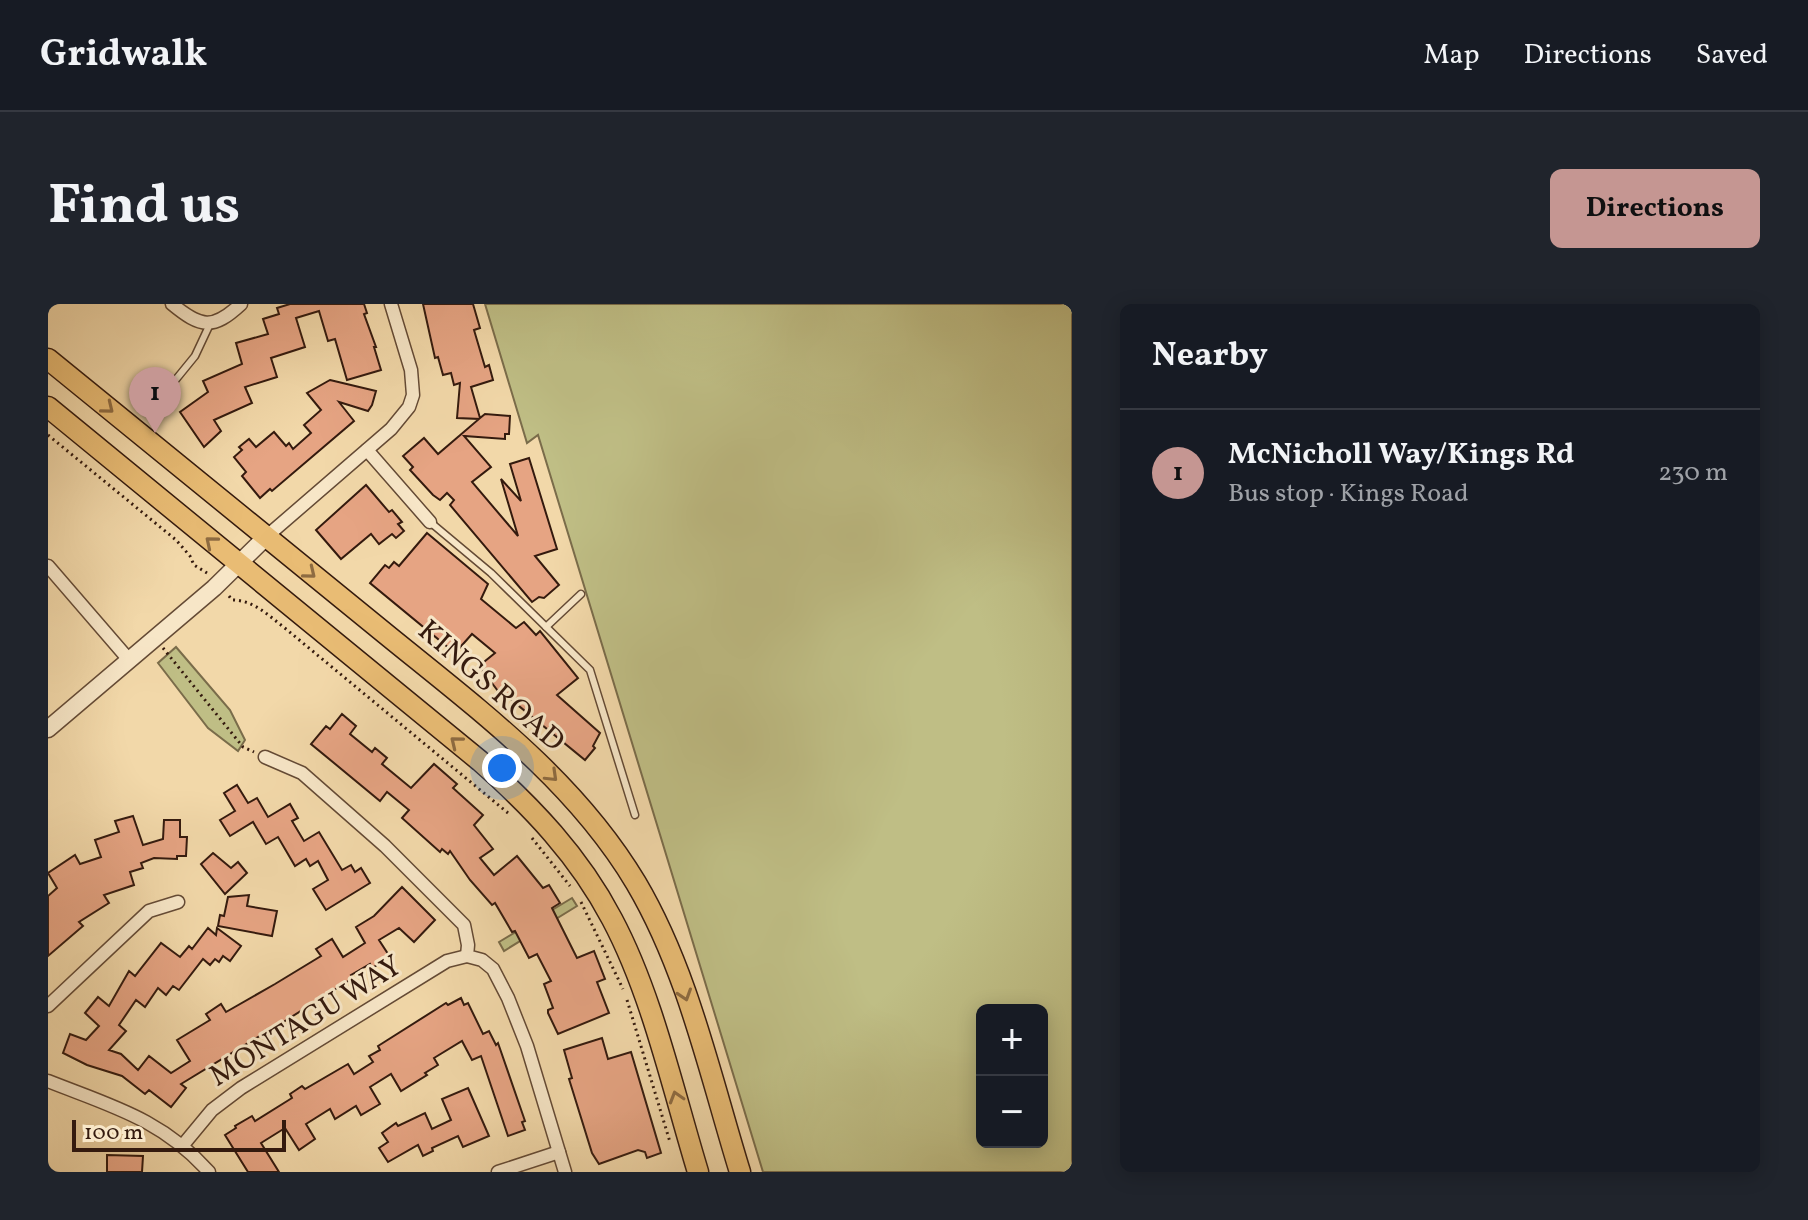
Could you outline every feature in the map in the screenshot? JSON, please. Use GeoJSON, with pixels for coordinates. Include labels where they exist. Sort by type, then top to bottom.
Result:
{"type":"FeatureCollection","features":[{"type":"Feature","properties":{"kind":"main road","name":"KINGS ROAD"},"geometry":{"type":"LineString","coordinates":[[48,359],[490,720],[565,788],[599,828],[636,883],[665,939],[686,996],[740,1172]]}},
{"type":"Feature","properties":{"kind":"main road"},"geometry":{"type":"LineString","coordinates":[[48,407],[480,761],[535,812],[571,854],[612,919],[634,966],[698,1172]]}},
{"type":"Feature","properties":{"kind":"street"},"geometry":{"type":"LineString","coordinates":[[172,304],[195,321],[210,324],[226,317],[241,304]]}},
{"type":"Feature","properties":{"kind":"street"},"geometry":{"type":"LineString","coordinates":[[48,729],[218,584],[266,537],[404,416],[413,395],[411,370],[391,304]]}},
{"type":"Feature","properties":{"kind":"street"},"geometry":{"type":"LineString","coordinates":[[367,450],[430,522]]}},
{"type":"Feature","properties":{"kind":"street"},"geometry":{"type":"LineString","coordinates":[[48,566],[130,661]]}},
{"type":"Feature","properties":{"kind":"street"},"geometry":{"type":"LineString","coordinates":[[265,757],[302,773],[385,846],[464,925],[467,956],[482,960],[493,969],[508,998],[527,1046],[565,1172]]}},
{"type":"Feature","properties":{"kind":"street"},"geometry":{"type":"LineString","coordinates":[[48,1006],[149,911],[178,902]]}},
{"type":"Feature","properties":{"kind":"street","name":"MONTAGU WAY"},"geometry":{"type":"LineString","coordinates":[[183,1145],[212,1110],[241,1088],[447,961],[467,956]]}},
{"type":"Feature","properties":{"kind":"street"},"geometry":{"type":"LineString","coordinates":[[48,1081],[141,1118],[183,1145],[209,1172]]}},
{"type":"Feature","properties":{"kind":"street"},"geometry":{"type":"LineString","coordinates":[[498,1172],[559,1152]]}},
{"type":"Feature","properties":{"kind":"lane"},"geometry":{"type":"LineString","coordinates":[[173,383],[195,356],[210,324]]}},
{"type":"Feature","properties":{"kind":"lane"},"geometry":{"type":"LineString","coordinates":[[430,522],[491,573],[590,670],[635,815]]}},
{"type":"Feature","properties":{"kind":"lane"},"geometry":{"type":"LineString","coordinates":[[546,627],[581,594]]}},
{"type":"Feature","properties":{"kind":"path"},"geometry":{"type":"LineString","coordinates":[[134,429],[169,393],[173,383]]}},
{"type":"Feature","properties":{"kind":"path"},"geometry":{"type":"LineString","coordinates":[[48,435],[176,540],[194,565],[202,569],[232,600],[245,600],[286,629],[513,817]]}},
{"type":"Feature","properties":{"kind":"path"},"geometry":{"type":"LineString","coordinates":[[156,638],[243,747],[265,757]]}},
{"type":"Feature","properties":{"kind":"path"},"geometry":{"type":"LineString","coordinates":[[530,836],[571,887]]}},
{"type":"Feature","properties":{"kind":"path"},"geometry":{"type":"LineString","coordinates":[[578,896],[624,992],[670,1142]]}},
{"type":"Feature","properties":{"kind":"shaded area"},"geometry":{"type":"Polygon","coordinates":[[[485,304],[1072,304],[1072,1172],[763,1172],[538,435],[527,443],[485,304]]]}},
{"type":"Feature","properties":{"kind":"shaded area"},"geometry":{"type":"Polygon","coordinates":[[[176,647],[230,710],[245,740],[238,751],[208,728],[158,663],[176,647]]]}},
{"type":"Feature","properties":{"kind":"shaded area"},"geometry":{"type":"Polygon","coordinates":[[[572,898],[577,906],[504,951],[499,942],[572,898]]]}},
{"type":"Feature","properties":{"kind":"building"},"geometry":{"type":"Polygon","coordinates":[[[290,304],[364,304],[367,313],[364,314],[381,370],[347,380],[335,339],[328,341],[319,311],[296,318],[305,347],[271,358],[277,377],[245,387],[252,403],[214,420],[221,431],[204,447],[180,412],[208,392],[203,381],[242,364],[236,343],[268,334],[263,319],[279,314],[277,308],[290,304]]]}},
{"type":"Feature","properties":{"kind":"building"},"geometry":{"type":"Polygon","coordinates":[[[423,304],[473,304],[480,328],[474,330],[485,367],[489,365],[493,380],[471,387],[480,418],[485,414],[510,416],[509,434],[505,434],[505,439],[464,436],[491,467],[472,482],[518,536],[501,479],[521,501],[510,464],[529,458],[557,549],[535,556],[559,585],[544,598],[539,597],[532,602],[450,505],[454,500],[447,493],[440,500],[433,495],[410,470],[413,467],[403,456],[424,438],[438,454],[479,419],[457,418],[460,383],[454,385],[451,373],[443,375],[438,357],[435,358],[423,304]]]}},
{"type":"Feature","properties":{"kind":"building"},"geometry":{"type":"Polygon","coordinates":[[[330,380],[376,391],[372,405],[368,411],[339,402],[354,421],[260,498],[242,476],[246,472],[234,457],[242,450],[239,447],[249,439],[256,447],[274,432],[286,446],[289,443],[293,449],[311,433],[304,425],[321,410],[307,393],[330,380]]]}},
{"type":"Feature","properties":{"kind":"building"},"geometry":{"type":"Polygon","coordinates":[[[366,485],[402,522],[398,524],[404,531],[396,538],[392,534],[379,544],[371,534],[341,559],[316,530],[366,485]]]}},
{"type":"Feature","properties":{"kind":"building"},"geometry":{"type":"Polygon","coordinates":[[[427,533],[488,584],[481,599],[516,628],[524,622],[536,635],[540,631],[578,678],[557,695],[600,733],[593,746],[595,748],[585,760],[503,693],[501,695],[479,666],[495,653],[472,634],[455,653],[370,583],[385,565],[389,568],[394,562],[399,566],[427,533]]]}},
{"type":"Feature","properties":{"kind":"building"},"geometry":{"type":"Polygon","coordinates":[[[342,714],[356,726],[350,734],[372,752],[375,748],[387,758],[382,764],[411,788],[434,764],[457,784],[453,788],[483,815],[474,825],[493,849],[480,858],[494,875],[517,856],[543,888],[549,885],[560,903],[552,908],[577,958],[594,951],[605,979],[597,982],[609,1013],[558,1034],[548,1013],[553,1008],[544,984],[551,981],[537,954],[529,958],[495,903],[492,905],[470,880],[450,851],[448,854],[442,849],[440,852],[402,818],[409,810],[387,792],[380,801],[311,744],[326,726],[330,729],[342,714]]]}},
{"type":"Feature","properties":{"kind":"building"},"geometry":{"type":"Polygon","coordinates":[[[237,785],[248,803],[257,798],[268,817],[290,804],[298,818],[292,821],[304,841],[319,832],[342,870],[351,865],[355,872],[361,868],[370,883],[326,910],[313,889],[328,880],[318,861],[310,866],[306,859],[295,866],[278,837],[266,844],[253,822],[230,836],[220,820],[235,811],[224,793],[237,785]]]}},
{"type":"Feature","properties":{"kind":"building"},"geometry":{"type":"Polygon","coordinates":[[[133,816],[143,845],[163,839],[164,820],[180,820],[180,837],[187,837],[186,856],[177,856],[177,859],[154,858],[141,863],[143,868],[130,872],[134,885],[104,895],[109,903],[79,922],[83,926],[48,956],[48,896],[57,888],[48,873],[75,855],[80,864],[101,857],[95,840],[119,832],[115,821],[133,816]]]}},
{"type":"Feature","properties":{"kind":"building"},"geometry":{"type":"Polygon","coordinates":[[[213,853],[231,868],[238,862],[247,873],[225,894],[201,864],[213,853]]]}},
{"type":"Feature","properties":{"kind":"building"},"geometry":{"type":"Polygon","coordinates":[[[402,887],[435,920],[414,942],[399,928],[379,940],[390,957],[372,968],[370,964],[351,975],[353,978],[277,1026],[265,1037],[263,1034],[181,1084],[186,1088],[171,1107],[149,1090],[145,1094],[122,1076],[87,1065],[63,1053],[70,1034],[86,1040],[99,1026],[85,1013],[98,997],[109,1006],[129,971],[135,976],[161,943],[180,957],[189,946],[192,949],[208,928],[216,935],[217,928],[241,946],[230,961],[223,956],[219,962],[215,959],[210,965],[203,959],[179,990],[173,986],[166,995],[158,988],[145,1007],[136,1000],[119,1025],[126,1031],[109,1050],[121,1054],[138,1070],[149,1056],[171,1073],[190,1061],[177,1040],[210,1020],[206,1014],[221,1004],[226,1012],[275,984],[321,956],[316,949],[332,939],[343,957],[365,943],[356,927],[374,916],[402,887]]]}},
{"type":"Feature","properties":{"kind":"building"},"geometry":{"type":"Polygon","coordinates":[[[249,895],[247,906],[277,911],[272,936],[218,926],[220,915],[224,916],[228,897],[249,895]]]}},
{"type":"Feature","properties":{"kind":"building"},"geometry":{"type":"Polygon","coordinates":[[[461,998],[464,1005],[468,1003],[483,1034],[489,1031],[496,1045],[498,1043],[525,1121],[522,1122],[525,1130],[508,1136],[481,1056],[472,1060],[462,1041],[434,1058],[438,1065],[401,1091],[391,1074],[370,1087],[380,1104],[361,1115],[356,1106],[335,1119],[330,1109],[306,1124],[315,1139],[299,1150],[285,1128],[261,1143],[279,1172],[248,1172],[225,1135],[235,1126],[252,1116],[255,1121],[292,1098],[290,1094],[302,1086],[305,1089],[348,1064],[354,1074],[373,1062],[369,1056],[380,1050],[378,1046],[446,1003],[448,1005],[461,998]]]}},
{"type":"Feature","properties":{"kind":"building"},"geometry":{"type":"Polygon","coordinates":[[[602,1038],[608,1059],[631,1052],[661,1153],[647,1158],[645,1152],[638,1150],[599,1164],[592,1153],[569,1079],[572,1078],[564,1050],[602,1038]]]}},
{"type":"Feature","properties":{"kind":"building"},"geometry":{"type":"Polygon","coordinates":[[[468,1088],[489,1136],[463,1147],[458,1136],[432,1148],[433,1151],[423,1156],[418,1145],[388,1162],[379,1148],[388,1142],[382,1133],[396,1123],[398,1126],[425,1113],[432,1129],[451,1120],[442,1099],[468,1088]]]}},
{"type":"Feature","properties":{"kind":"building"},"geometry":{"type":"Polygon","coordinates":[[[107,1155],[143,1156],[142,1172],[107,1172],[107,1155]]]}},
{"type":"Feature","properties":{"kind":"place","name":"McNicholl Way/Kings Rd"},"geometry":{"type":"Point","coordinates":[155,433]}}]}
